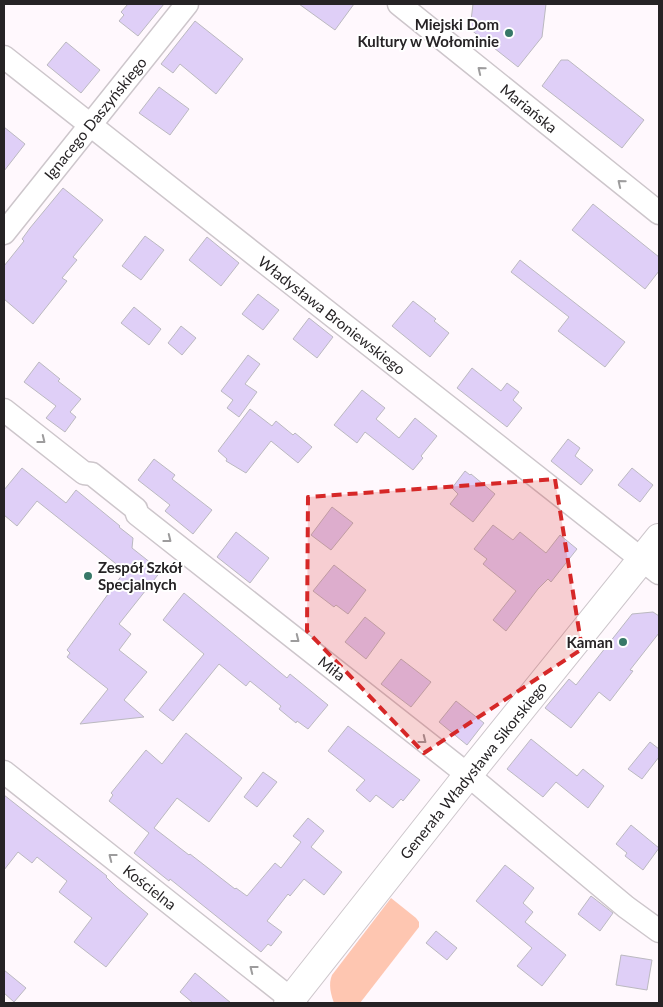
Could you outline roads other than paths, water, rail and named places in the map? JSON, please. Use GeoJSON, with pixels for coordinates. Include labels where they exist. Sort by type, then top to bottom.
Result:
{"type":"FeatureCollection","features":[{"type":"Feature","properties":{"kind":"street","name":"Ignacego Daszyńskiego"},"geometry":{"type":"LineString","coordinates":[[4,233],[187,4]]}},
{"type":"Feature","properties":{"kind":"street","name":"Mariańska"},"geometry":{"type":"LineString","coordinates":[[399,4],[659,213]]}},
{"type":"Feature","properties":{"kind":"street","name":"Władysława Broniewskiego"},"geometry":{"type":"LineString","coordinates":[[4,57],[651,566]]}},
{"type":"Feature","properties":{"kind":"street","name":"Miła"},"geometry":{"type":"LineString","coordinates":[[4,410],[84,473],[92,474],[136,509],[137,514],[468,775],[626,908],[659,932]]}},
{"type":"Feature","properties":{"kind":"street","name":"Generała Władysława Sikorskiego"},"geometry":{"type":"LineString","coordinates":[[291,1002],[468,775],[651,566],[659,538]]}},
{"type":"Feature","properties":{"kind":"street","name":"Kościelna"},"geometry":{"type":"LineString","coordinates":[[4,772],[291,1002]]}},
{"type":"Feature","properties":{"kind":"place","name":"Miejski Dom Kultury w Wołominie"},"geometry":{"type":"Point","coordinates":[509,33]}},
{"type":"Feature","properties":{"kind":"place","name":"Zespół Szkół Specjalnych"},"geometry":{"type":"Point","coordinates":[88,576]}},
{"type":"Feature","properties":{"kind":"place","name":"Kaman"},"geometry":{"type":"Point","coordinates":[623,642]}}]}
